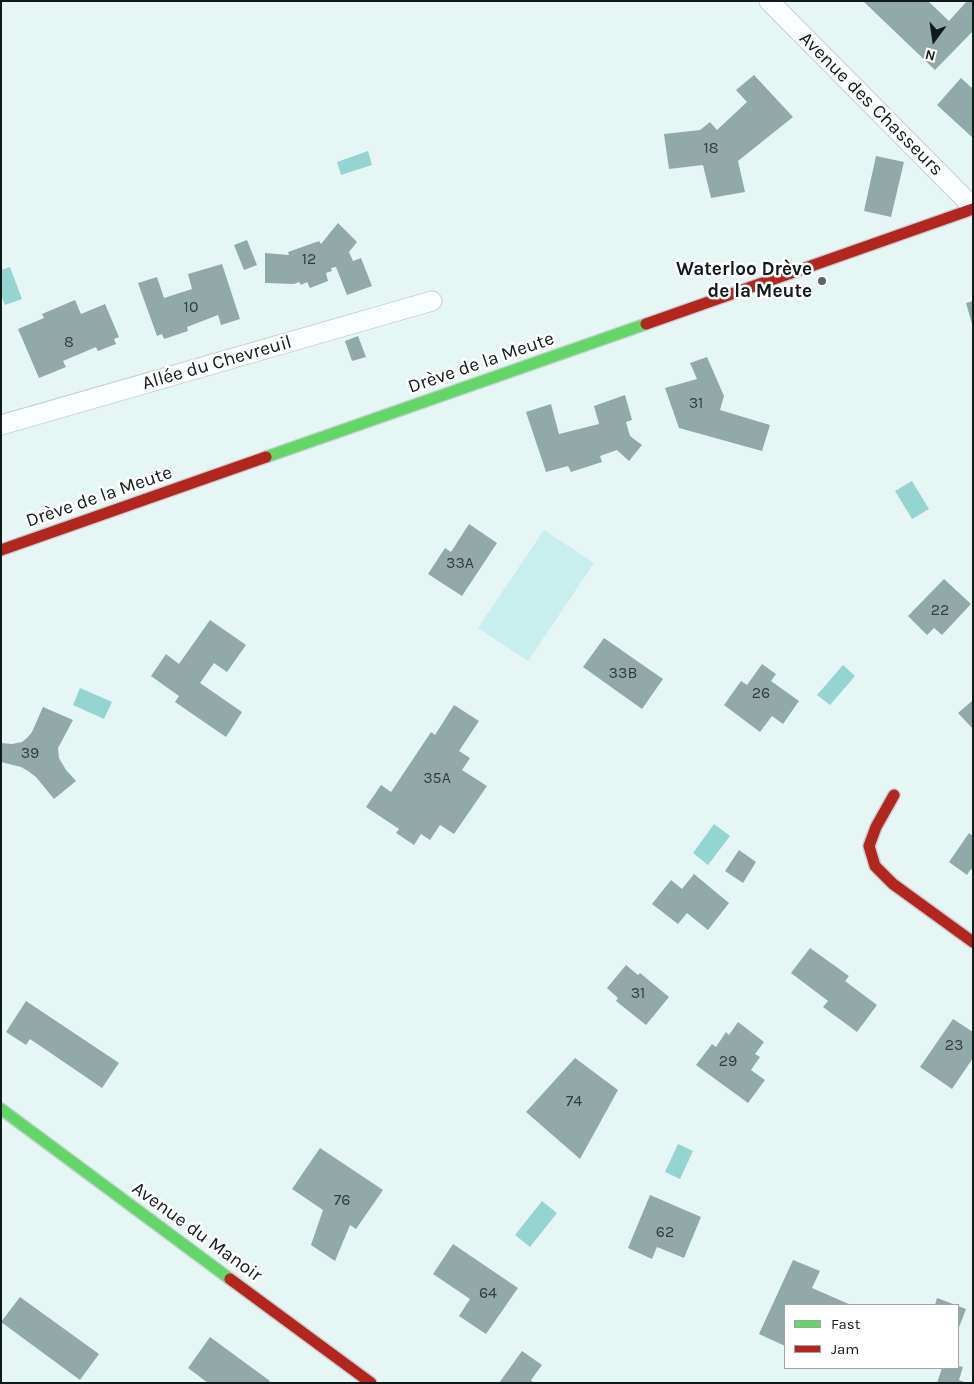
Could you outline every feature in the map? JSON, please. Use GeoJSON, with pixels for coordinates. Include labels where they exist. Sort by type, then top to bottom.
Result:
{"type":"FeatureCollection","features":[{"type":"Feature","properties":{"kind":"street","name":"Avenue des Chasseurs"},"geometry":{"type":"LineString","coordinates":[[769,1],[973,208]]}},
{"type":"Feature","properties":{"kind":"street","name":"Drève de la Meute"},"geometry":{"type":"LineString","coordinates":[[1,550],[973,208]]}},
{"type":"Feature","properties":{"kind":"street","name":"Allée du Chevreuil"},"geometry":{"type":"LineString","coordinates":[[1,425],[432,301]]}},
{"type":"Feature","properties":{"kind":"street"},"geometry":{"type":"LineString","coordinates":[[894,795],[876,827],[869,846],[875,866],[894,884],[973,942]]}},
{"type":"Feature","properties":{"kind":"street","name":"Avenue du Manoir"},"geometry":{"type":"LineString","coordinates":[[1,1109],[371,1383]]}},
{"type":"Feature","properties":{"kind":"shaded area"},"geometry":{"type":"Polygon","coordinates":[[[368,151],[372,165],[341,175],[337,162],[368,151]]]}},
{"type":"Feature","properties":{"kind":"shaded area"},"geometry":{"type":"Polygon","coordinates":[[[10,267],[22,299],[5,305],[1,295],[1,270],[10,267]]]}},
{"type":"Feature","properties":{"kind":"shaded area"},"geometry":{"type":"Polygon","coordinates":[[[912,481],[929,509],[912,519],[895,491],[912,481]]]}},
{"type":"Feature","properties":{"kind":"shaded area"},"geometry":{"type":"Polygon","coordinates":[[[544,530],[594,563],[528,661],[478,628],[544,530]]]}},
{"type":"Feature","properties":{"kind":"shaded area"},"geometry":{"type":"Polygon","coordinates":[[[843,665],[855,676],[830,705],[817,695],[843,665]]]}},
{"type":"Feature","properties":{"kind":"shaded area"},"geometry":{"type":"Polygon","coordinates":[[[80,688],[112,702],[104,719],[73,705],[80,688]]]}},
{"type":"Feature","properties":{"kind":"shaded area"},"geometry":{"type":"Polygon","coordinates":[[[714,824],[730,836],[708,865],[693,853],[714,824]]]}},
{"type":"Feature","properties":{"kind":"shaded area"},"geometry":{"type":"Polygon","coordinates":[[[678,1144],[693,1151],[680,1179],[665,1172],[678,1144]]]}},
{"type":"Feature","properties":{"kind":"shaded area"},"geometry":{"type":"Polygon","coordinates":[[[542,1201],[557,1213],[530,1247],[515,1235],[542,1201]]]}},
{"type":"Feature","properties":{"kind":"building"},"geometry":{"type":"Polygon","coordinates":[[[863,1],[928,1],[949,21],[967,1],[973,1],[973,31],[935,70],[863,1]]]}},
{"type":"Feature","properties":{"kind":"building"},"geometry":{"type":"Polygon","coordinates":[[[754,75],[793,117],[738,161],[745,192],[711,198],[703,165],[669,169],[664,134],[700,130],[710,122],[717,130],[747,102],[736,90],[754,75]]]}},
{"type":"Feature","properties":{"kind":"building"},"geometry":{"type":"Polygon","coordinates":[[[961,78],[973,89],[973,138],[937,105],[961,78]]]}},
{"type":"Feature","properties":{"kind":"building"},"geometry":{"type":"Polygon","coordinates":[[[876,156],[904,162],[891,217],[864,211],[876,156]]]}},
{"type":"Feature","properties":{"kind":"building"},"geometry":{"type":"Polygon","coordinates":[[[338,223],[357,242],[349,252],[353,261],[361,258],[372,286],[347,295],[336,267],[331,268],[332,271],[326,273],[328,281],[310,288],[307,282],[301,285],[299,282],[294,284],[265,283],[265,253],[289,255],[288,252],[319,241],[321,244],[338,223]]]}},
{"type":"Feature","properties":{"kind":"building"},"geometry":{"type":"Polygon","coordinates":[[[247,240],[257,265],[244,270],[234,245],[247,240]]]}},
{"type":"Feature","properties":{"kind":"building"},"geometry":{"type":"Polygon","coordinates":[[[222,264],[240,319],[221,325],[218,315],[187,327],[188,331],[164,339],[162,334],[157,336],[138,283],[157,277],[164,298],[192,289],[188,274],[222,264]]]}},
{"type":"Feature","properties":{"kind":"building"},"geometry":{"type":"Polygon","coordinates":[[[75,300],[81,314],[105,304],[119,337],[114,339],[116,344],[98,351],[96,347],[63,361],[66,367],[39,378],[18,329],[44,318],[42,314],[75,300]]]}},
{"type":"Feature","properties":{"kind":"building"},"geometry":{"type":"Polygon","coordinates":[[[973,301],[973,324],[972,324],[966,303],[973,301]]]}},
{"type":"Feature","properties":{"kind":"building"},"geometry":{"type":"Polygon","coordinates":[[[358,336],[366,357],[352,361],[345,341],[358,336]]]}},
{"type":"Feature","properties":{"kind":"building"},"geometry":{"type":"Polygon","coordinates":[[[707,357],[724,396],[720,410],[770,425],[762,451],[679,428],[665,388],[697,379],[690,363],[707,357]]]}},
{"type":"Feature","properties":{"kind":"building"},"geometry":{"type":"Polygon","coordinates":[[[625,395],[632,420],[626,422],[630,436],[642,445],[629,461],[617,450],[600,456],[602,462],[571,472],[568,466],[546,472],[526,412],[551,404],[559,434],[599,424],[594,406],[625,395]]]}},
{"type":"Feature","properties":{"kind":"building"},"geometry":{"type":"Polygon","coordinates":[[[469,524],[497,543],[462,596],[428,574],[445,548],[451,552],[469,524]]]}},
{"type":"Feature","properties":{"kind":"building"},"geometry":{"type":"Polygon","coordinates":[[[944,579],[971,604],[942,635],[934,628],[927,635],[908,616],[944,579]]]}},
{"type":"Feature","properties":{"kind":"building"},"geometry":{"type":"Polygon","coordinates":[[[210,620],[246,645],[227,672],[214,663],[200,683],[242,712],[226,737],[175,702],[179,696],[151,676],[166,654],[179,664],[210,620]]]}},
{"type":"Feature","properties":{"kind":"building"},"geometry":{"type":"Polygon","coordinates":[[[604,638],[663,679],[642,709],[583,667],[604,638]]]}},
{"type":"Feature","properties":{"kind":"building"},"geometry":{"type":"Polygon","coordinates":[[[762,664],[776,674],[771,681],[799,701],[783,724],[772,716],[760,732],[724,705],[741,681],[747,685],[762,664]]]}},
{"type":"Feature","properties":{"kind":"building"},"geometry":{"type":"Polygon","coordinates":[[[973,700],[973,729],[958,713],[973,700]]]}},
{"type":"Feature","properties":{"kind":"building"},"geometry":{"type":"Polygon","coordinates":[[[454,705],[479,721],[459,751],[470,758],[462,770],[487,786],[454,834],[440,825],[430,840],[421,834],[414,845],[396,833],[399,829],[366,807],[381,785],[391,792],[431,732],[435,735],[454,705]]]}},
{"type":"Feature","properties":{"kind":"building"},"geometry":{"type":"Polygon","coordinates":[[[43,707],[73,720],[58,748],[59,758],[66,770],[76,781],[54,799],[36,777],[28,771],[21,767],[1,762],[1,743],[12,744],[22,742],[27,738],[32,732],[43,707]]]}},
{"type":"Feature","properties":{"kind":"building"},"geometry":{"type":"Polygon","coordinates":[[[969,833],[973,836],[973,871],[971,869],[967,875],[949,862],[969,833]]]}},
{"type":"Feature","properties":{"kind":"building"},"geometry":{"type":"Polygon","coordinates":[[[739,850],[756,862],[743,883],[725,871],[739,850]]]}},
{"type":"Feature","properties":{"kind":"building"},"geometry":{"type":"Polygon","coordinates":[[[694,874],[729,903],[708,930],[687,913],[678,924],[652,904],[671,880],[682,889],[694,874]]]}},
{"type":"Feature","properties":{"kind":"building"},"geometry":{"type":"Polygon","coordinates":[[[810,948],[849,976],[845,981],[877,1005],[857,1032],[823,1007],[828,1001],[791,973],[810,948]]]}},
{"type":"Feature","properties":{"kind":"building"},"geometry":{"type":"Polygon","coordinates":[[[626,965],[638,975],[640,973],[669,997],[646,1025],[616,1001],[618,998],[607,988],[626,965]]]}},
{"type":"Feature","properties":{"kind":"building"},"geometry":{"type":"Polygon","coordinates":[[[26,1001],[119,1063],[102,1088],[30,1039],[26,1045],[6,1032],[26,1001]]]}},
{"type":"Feature","properties":{"kind":"building"},"geometry":{"type":"Polygon","coordinates":[[[953,1019],[973,1032],[973,1058],[952,1089],[920,1067],[953,1019]]]}},
{"type":"Feature","properties":{"kind":"building"},"geometry":{"type":"Polygon","coordinates":[[[738,1022],[764,1042],[755,1054],[760,1057],[751,1070],[765,1080],[748,1103],[696,1065],[712,1044],[716,1047],[726,1032],[729,1035],[738,1022]]]}},
{"type":"Feature","properties":{"kind":"building"},"geometry":{"type":"Polygon","coordinates":[[[575,1058],[618,1090],[580,1159],[526,1112],[575,1058]]]}},
{"type":"Feature","properties":{"kind":"building"},"geometry":{"type":"Polygon","coordinates":[[[320,1148],[383,1190],[356,1229],[350,1225],[335,1261],[311,1245],[323,1210],[292,1189],[320,1148]]]}},
{"type":"Feature","properties":{"kind":"building"},"geometry":{"type":"Polygon","coordinates":[[[650,1195],[701,1217],[684,1258],[657,1247],[652,1259],[628,1248],[650,1195]]]}},
{"type":"Feature","properties":{"kind":"building"},"geometry":{"type":"Polygon","coordinates":[[[453,1244],[518,1288],[486,1334],[459,1316],[470,1299],[433,1274],[453,1244]]]}},
{"type":"Feature","properties":{"kind":"building"},"geometry":{"type":"Polygon","coordinates":[[[793,1260],[820,1271],[812,1288],[849,1304],[784,1304],[784,1346],[759,1334],[793,1260]]]}},
{"type":"Feature","properties":{"kind":"building"},"geometry":{"type":"Polygon","coordinates":[[[20,1297],[99,1354],[80,1380],[1,1322],[20,1297]]]}},
{"type":"Feature","properties":{"kind":"building"},"geometry":{"type":"Polygon","coordinates":[[[937,1298],[953,1304],[935,1304],[937,1298]]]}},
{"type":"Feature","properties":{"kind":"building"},"geometry":{"type":"Polygon","coordinates":[[[959,1306],[966,1309],[959,1327],[959,1306]]]}},
{"type":"Feature","properties":{"kind":"building"},"geometry":{"type":"Polygon","coordinates":[[[210,1337],[270,1381],[268,1383],[208,1383],[188,1368],[210,1337]]]}},
{"type":"Feature","properties":{"kind":"building"},"geometry":{"type":"Polygon","coordinates":[[[522,1351],[542,1365],[531,1380],[534,1383],[499,1383],[522,1351]]]}},
{"type":"Feature","properties":{"kind":"building"},"geometry":{"type":"Polygon","coordinates":[[[959,1366],[963,1367],[959,1380],[967,1383],[937,1383],[942,1369],[959,1369],[959,1366]]]}},
{"type":"Feature","properties":{"kind":"traffic: fast"},"geometry":{"type":"LineString","coordinates":[[266,457],[646,324]]}},
{"type":"Feature","properties":{"kind":"traffic: fast"},"geometry":{"type":"LineString","coordinates":[[1,1109],[230,1279]]}},
{"type":"Feature","properties":{"kind":"traffic: jam"},"geometry":{"type":"LineString","coordinates":[[646,324],[973,209]]}},
{"type":"Feature","properties":{"kind":"traffic: jam"},"geometry":{"type":"LineString","coordinates":[[1,550],[266,457]]}},
{"type":"Feature","properties":{"kind":"traffic: jam"},"geometry":{"type":"LineString","coordinates":[[894,795],[876,827],[869,846],[875,866],[893,884],[973,942]]}},
{"type":"Feature","properties":{"kind":"traffic: jam"},"geometry":{"type":"LineString","coordinates":[[230,1279],[371,1383]]}},
{"type":"Feature","properties":{"kind":"place","name":"Waterloo Drève de la Meute"},"geometry":{"type":"Point","coordinates":[822,281]}}]}
